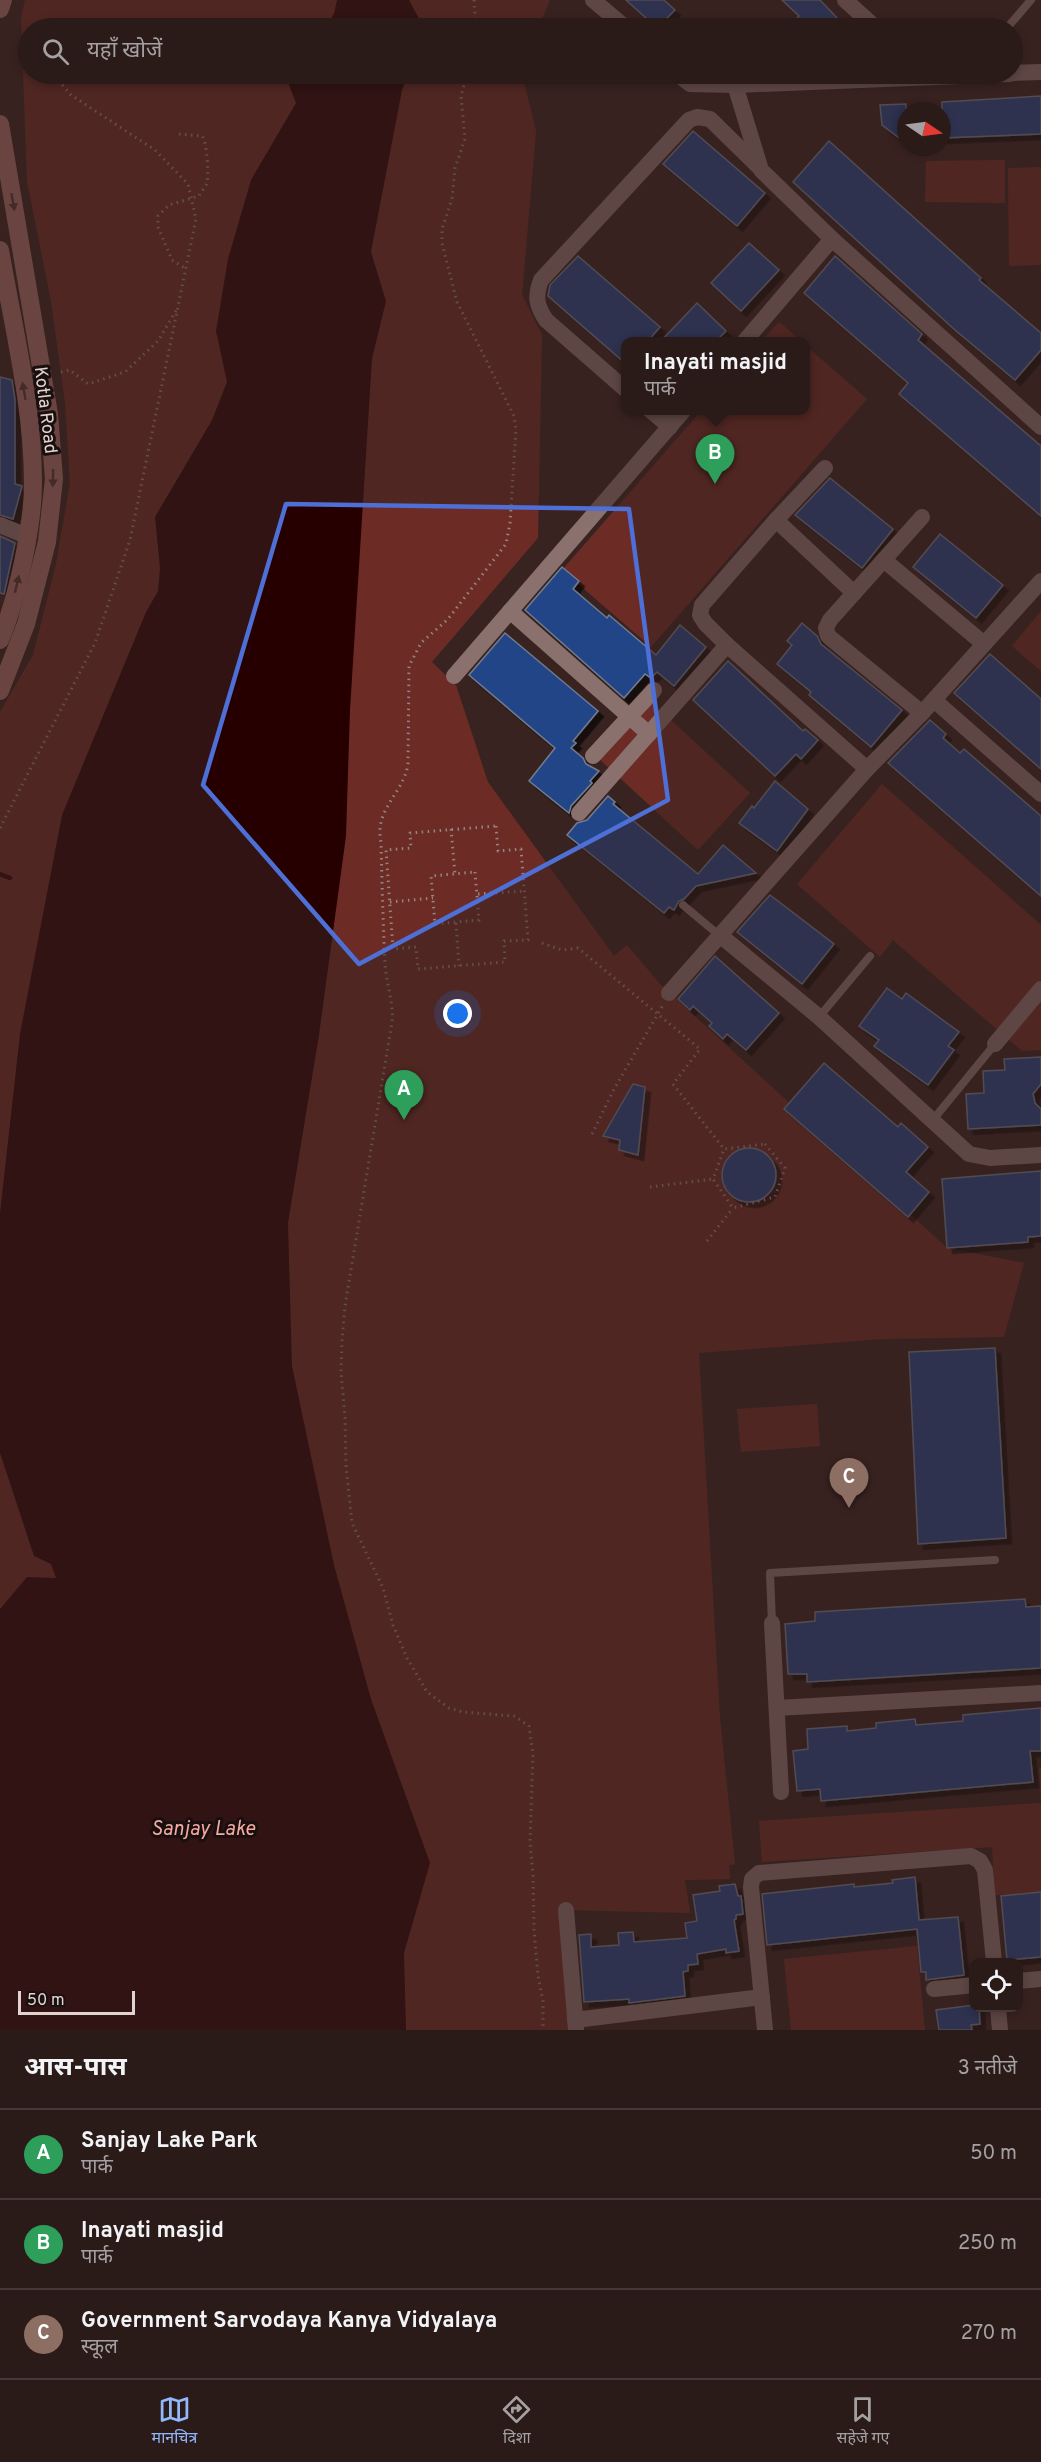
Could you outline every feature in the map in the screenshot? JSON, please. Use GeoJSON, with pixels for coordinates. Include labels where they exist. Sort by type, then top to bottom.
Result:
{"type":"FeatureCollection","features":[{"type":"Feature","properties":{"kind":"main road"},"geometry":{"type":"LineString","coordinates":[[0,9],[3,0]]}},
{"type":"Feature","properties":{"kind":"main road","name":"Kotla Road"},"geometry":{"type":"LineString","coordinates":[[0,128],[49,414],[54,479],[47,542],[29,614],[5,683],[0,691]]}},
{"type":"Feature","properties":{"kind":"main road","name":"Kotla Road"},"geometry":{"type":"LineString","coordinates":[[0,250],[28,420],[33,484],[27,536],[9,619],[0,640]]}},
{"type":"Feature","properties":{"kind":"street"},"geometry":{"type":"LineString","coordinates":[[593,0],[614,18]]}},
{"type":"Feature","properties":{"kind":"street"},"geometry":{"type":"LineString","coordinates":[[845,0],[865,18]]}},
{"type":"Feature","properties":{"kind":"street"},"geometry":{"type":"LineString","coordinates":[[1023,73],[1041,72]]}},
{"type":"Feature","properties":{"kind":"street"},"geometry":{"type":"LineString","coordinates":[[690,84],[752,84]]}},
{"type":"Feature","properties":{"kind":"street"},"geometry":{"type":"LineString","coordinates":[[735,85],[761,170]]}},
{"type":"Feature","properties":{"kind":"street"},"geometry":{"type":"LineString","coordinates":[[621,386],[546,320],[537,307],[536,294],[542,280],[689,120],[697,117],[710,119],[832,239],[1039,420]]}},
{"type":"Feature","properties":{"kind":"street"},"geometry":{"type":"LineString","coordinates":[[748,337],[832,239]]}},
{"type":"Feature","properties":{"kind":"street"},"geometry":{"type":"LineString","coordinates":[[655,415],[669,427]]}},
{"type":"Feature","properties":{"kind":"street"},"geometry":{"type":"LineString","coordinates":[[454,676],[680,415]]}},
{"type":"Feature","properties":{"kind":"street"},"geometry":{"type":"LineString","coordinates":[[825,468],[702,605],[700,615],[727,645],[867,769]]}},
{"type":"Feature","properties":{"kind":"street"},"geometry":{"type":"LineString","coordinates":[[922,517],[830,620],[826,628],[828,636],[922,713]]}},
{"type":"Feature","properties":{"kind":"street"},"geometry":{"type":"LineString","coordinates":[[776,520],[854,593]]}},
{"type":"Feature","properties":{"kind":"street"},"geometry":{"type":"LineString","coordinates":[[0,525],[27,536]]}},
{"type":"Feature","properties":{"kind":"street"},"geometry":{"type":"LineString","coordinates":[[884,560],[984,644]]}},
{"type":"Feature","properties":{"kind":"street"},"geometry":{"type":"LineString","coordinates":[[669,993],[867,769],[922,713],[1041,581]]}},
{"type":"Feature","properties":{"kind":"street"},"geometry":{"type":"LineString","coordinates":[[510,611],[649,734]]}},
{"type":"Feature","properties":{"kind":"street"},"geometry":{"type":"LineString","coordinates":[[579,813],[727,645]]}},
{"type":"Feature","properties":{"kind":"street"},"geometry":{"type":"LineString","coordinates":[[593,756],[654,690]]}},
{"type":"Feature","properties":{"kind":"street"},"geometry":{"type":"LineString","coordinates":[[934,700],[1041,794]]}},
{"type":"Feature","properties":{"kind":"street"},"geometry":{"type":"LineString","coordinates":[[721,936],[819,1017],[969,1154],[990,1158],[1041,1155]]}},
{"type":"Feature","properties":{"kind":"street"},"geometry":{"type":"LineString","coordinates":[[995,1044],[1041,989]]}},
{"type":"Feature","properties":{"kind":"street"},"geometry":{"type":"LineString","coordinates":[[772,1623],[780,1792]]}},
{"type":"Feature","properties":{"kind":"street"},"geometry":{"type":"LineString","coordinates":[[777,1708],[1041,1693]]}},
{"type":"Feature","properties":{"kind":"street"},"geometry":{"type":"LineString","coordinates":[[765,2030],[751,1887],[752,1879],[759,1873],[971,1856],[980,1861],[985,1870],[994,1958]]}},
{"type":"Feature","properties":{"kind":"street"},"geometry":{"type":"LineString","coordinates":[[566,1910],[576,2025],[762,1997]]}},
{"type":"Feature","properties":{"kind":"street"},"geometry":{"type":"LineString","coordinates":[[1023,1981],[1041,1979]]}},
{"type":"Feature","properties":{"kind":"street"},"geometry":{"type":"LineString","coordinates":[[934,1989],[969,1986]]}},
{"type":"Feature","properties":{"kind":"street"},"geometry":{"type":"LineString","coordinates":[[998,2012],[1000,2030]]}},
{"type":"Feature","properties":{"kind":"lane"},"geometry":{"type":"LineString","coordinates":[[1016,18],[1031,0]]}},
{"type":"Feature","properties":{"kind":"lane"},"geometry":{"type":"LineString","coordinates":[[683,905],[721,936]]}},
{"type":"Feature","properties":{"kind":"lane"},"geometry":{"type":"LineString","coordinates":[[819,1017],[870,956]]}},
{"type":"Feature","properties":{"kind":"lane"},"geometry":{"type":"LineString","coordinates":[[932,1121],[995,1044]]}},
{"type":"Feature","properties":{"kind":"lane"},"geometry":{"type":"LineString","coordinates":[[772,1623],[770,1573],[995,1560]]}},
{"type":"Feature","properties":{"kind":"path"},"geometry":{"type":"LineString","coordinates":[[474,0],[475,18]]}},
{"type":"Feature","properties":{"kind":"path"},"geometry":{"type":"LineString","coordinates":[[0,828],[95,642],[123,563],[130,540],[196,219],[188,184],[155,150],[71,95],[62,84]]}},
{"type":"Feature","properties":{"kind":"path"},"geometry":{"type":"LineString","coordinates":[[464,84],[461,96],[465,139],[455,168],[452,200],[442,229],[442,243],[457,302],[514,417],[516,429],[510,523],[506,544],[448,619],[421,643],[410,666],[406,777],[381,816],[378,829],[381,842],[385,963],[393,1012],[392,1023],[345,1306],[341,1372],[346,1466],[352,1522],[382,1588],[393,1625],[407,1658],[427,1692],[449,1708],[463,1712],[514,1716],[529,1726],[533,1754],[530,1842],[534,1930],[543,2001],[543,2030]]}},
{"type":"Feature","properties":{"kind":"path"},"geometry":{"type":"LineString","coordinates":[[179,134],[196,134],[205,140],[207,183],[199,196],[169,205],[158,216],[158,227],[172,260],[186,269]]}},
{"type":"Feature","properties":{"kind":"path"},"geometry":{"type":"LineString","coordinates":[[61,372],[70,370],[81,381],[93,384],[125,372],[158,341],[179,304]]}},
{"type":"Feature","properties":{"kind":"path"},"geometry":{"type":"LineString","coordinates":[[496,826],[498,851],[521,849],[528,939],[504,941],[505,962],[418,969],[416,947],[393,949],[386,850],[411,849],[410,832],[451,829],[496,826]]}},
{"type":"Feature","properties":{"kind":"path"},"geometry":{"type":"LineString","coordinates":[[451,829],[454,874]]}},
{"type":"Feature","properties":{"kind":"path"},"geometry":{"type":"LineString","coordinates":[[475,872],[479,920],[435,924],[431,876],[454,874],[475,872]]}},
{"type":"Feature","properties":{"kind":"path"},"geometry":{"type":"LineString","coordinates":[[477,894],[524,891]]}},
{"type":"Feature","properties":{"kind":"path"},"geometry":{"type":"LineString","coordinates":[[390,902],[433,898]]}},
{"type":"Feature","properties":{"kind":"path"},"geometry":{"type":"LineString","coordinates":[[456,922],[459,966]]}},
{"type":"Feature","properties":{"kind":"path"},"geometry":{"type":"LineString","coordinates":[[542,943],[562,950],[578,948],[700,1050],[673,1084],[724,1149]]}},
{"type":"Feature","properties":{"kind":"path"},"geometry":{"type":"LineString","coordinates":[[592,1134],[614,1089],[658,1014]]}},
{"type":"Feature","properties":{"kind":"path"},"geometry":{"type":"LineString","coordinates":[[707,1241],[733,1208],[775,1197],[785,1168],[765,1144],[724,1149]]}},
{"type":"Feature","properties":{"kind":"path"},"geometry":{"type":"LineString","coordinates":[[713,1179],[724,1149]]}},
{"type":"Feature","properties":{"kind":"path"},"geometry":{"type":"LineString","coordinates":[[650,1187],[713,1179]]}},
{"type":"Feature","properties":{"kind":"path"},"geometry":{"type":"LineString","coordinates":[[713,1179],[733,1208]]}},
{"type":"Feature","properties":{"kind":"highlighted area"},"geometry":{"type":"Polygon","coordinates":[[[286,504],[629,509],[668,800],[359,964],[203,785],[286,504]]]}},
{"type":"Feature","properties":{"kind":"shaded area"},"geometry":{"type":"Polygon","coordinates":[[[25,0],[550,0],[542,18],[21,18],[25,0]]]}},
{"type":"Feature","properties":{"kind":"shaded area"},"geometry":{"type":"Polygon","coordinates":[[[23,84],[524,84],[536,131],[522,295],[542,335],[538,538],[432,662],[456,685],[488,782],[614,956],[627,945],[660,984],[947,1248],[1024,1263],[1004,1337],[883,1339],[699,1353],[720,1718],[735,1864],[729,1865],[730,1879],[685,1880],[690,1913],[566,1910],[577,2030],[0,2030],[0,712],[33,655],[56,564],[70,483],[65,403],[51,301],[27,181],[23,84]]]}},
{"type":"Feature","properties":{"kind":"shaded area"},"geometry":{"type":"Polygon","coordinates":[[[1005,160],[1005,203],[925,202],[926,161],[1005,160]]]}},
{"type":"Feature","properties":{"kind":"shaded area"},"geometry":{"type":"Polygon","coordinates":[[[1041,167],[1041,265],[1009,266],[1008,168],[1041,167]]]}},
{"type":"Feature","properties":{"kind":"shaded area"},"geometry":{"type":"Polygon","coordinates":[[[779,322],[796,337],[765,337],[779,322]]]}},
{"type":"Feature","properties":{"kind":"shaded area"},"geometry":{"type":"Polygon","coordinates":[[[810,349],[867,399],[651,647],[562,570],[698,415],[810,415],[810,349]]]}},
{"type":"Feature","properties":{"kind":"shaded area"},"geometry":{"type":"Polygon","coordinates":[[[1041,611],[1041,671],[1012,646],[1041,611]]]}},
{"type":"Feature","properties":{"kind":"shaded area"},"geometry":{"type":"Polygon","coordinates":[[[649,700],[750,793],[698,850],[597,757],[649,700]]]}},
{"type":"Feature","properties":{"kind":"shaded area"},"geometry":{"type":"Polygon","coordinates":[[[882,784],[1041,925],[1041,1050],[1022,1051],[893,940],[880,957],[797,884],[882,784]]]}},
{"type":"Feature","properties":{"kind":"shaded area"},"geometry":{"type":"Polygon","coordinates":[[[817,1404],[820,1446],[741,1452],[737,1409],[817,1404]]]}},
{"type":"Feature","properties":{"kind":"shaded area"},"geometry":{"type":"Polygon","coordinates":[[[1039,1768],[1041,1768],[1041,1803],[1039,1768]]]}},
{"type":"Feature","properties":{"kind":"shaded area"},"geometry":{"type":"Polygon","coordinates":[[[1041,1803],[1041,1893],[995,1895],[992,1847],[762,1862],[759,1821],[1041,1803]]]}},
{"type":"Feature","properties":{"kind":"shaded area"},"geometry":{"type":"Polygon","coordinates":[[[917,1946],[925,2030],[791,2030],[784,1959],[917,1946]]]}},
{"type":"Feature","properties":{"kind":"water"},"geometry":{"type":"Polygon","coordinates":[[[337,0],[409,0],[419,18],[331,18],[337,0]]]}},
{"type":"Feature","properties":{"kind":"water","name":"Sanjay Lake"},"geometry":{"type":"Polygon","coordinates":[[[289,84],[405,84],[371,252],[386,301],[372,359],[350,710],[346,836],[319,1035],[288,1223],[292,1366],[334,1565],[371,1699],[430,1863],[404,1953],[406,2030],[0,2030],[0,1609],[27,1577],[56,1578],[51,1564],[34,1556],[0,1453],[0,1213],[20,1034],[62,815],[146,612],[158,591],[160,568],[155,517],[212,420],[227,382],[216,331],[228,259],[251,180],[296,103],[289,84]]]}},
{"type":"Feature","properties":{"kind":"building"},"geometry":{"type":"Polygon","coordinates":[[[626,0],[664,0],[675,10],[667,18],[646,18],[626,0]]]}},
{"type":"Feature","properties":{"kind":"building"},"geometry":{"type":"Polygon","coordinates":[[[782,0],[820,0],[837,18],[797,18],[799,16],[782,0]]]}},
{"type":"Feature","properties":{"kind":"building"},"geometry":{"type":"Polygon","coordinates":[[[1041,96],[1041,134],[951,138],[951,102],[942,102],[1041,96]]]}},
{"type":"Feature","properties":{"kind":"building"},"geometry":{"type":"Polygon","coordinates":[[[897,104],[897,136],[882,125],[880,105],[897,104]]]}},
{"type":"Feature","properties":{"kind":"building"},"geometry":{"type":"Polygon","coordinates":[[[693,131],[765,193],[737,226],[663,164],[693,131]]]}},
{"type":"Feature","properties":{"kind":"building"},"geometry":{"type":"Polygon","coordinates":[[[829,141],[981,278],[979,280],[1041,333],[1041,350],[1015,380],[955,330],[793,182],[829,141]]]}},
{"type":"Feature","properties":{"kind":"building"},"geometry":{"type":"Polygon","coordinates":[[[749,243],[779,270],[741,311],[711,283],[749,243]]]}},
{"type":"Feature","properties":{"kind":"building"},"geometry":{"type":"Polygon","coordinates":[[[578,256],[660,327],[651,337],[621,337],[621,360],[548,296],[550,285],[578,256]]]}},
{"type":"Feature","properties":{"kind":"building"},"geometry":{"type":"Polygon","coordinates":[[[835,256],[922,334],[918,340],[1041,446],[1041,516],[899,394],[908,383],[804,293],[835,256]]]}},
{"type":"Feature","properties":{"kind":"building"},"geometry":{"type":"Polygon","coordinates":[[[697,303],[726,331],[720,337],[665,337],[697,303]]]}},
{"type":"Feature","properties":{"kind":"building"},"geometry":{"type":"Polygon","coordinates":[[[0,377],[12,380],[15,400],[15,484],[22,486],[13,519],[0,515],[0,377]]]}},
{"type":"Feature","properties":{"kind":"building"},"geometry":{"type":"Polygon","coordinates":[[[830,478],[893,529],[862,568],[795,515],[830,478]]]}},
{"type":"Feature","properties":{"kind":"building"},"geometry":{"type":"Polygon","coordinates":[[[940,534],[1003,585],[976,618],[913,567],[940,534]]]}},
{"type":"Feature","properties":{"kind":"building"},"geometry":{"type":"Polygon","coordinates":[[[0,536],[15,543],[4,594],[0,593],[0,536]]]}},
{"type":"Feature","properties":{"kind":"building"},"geometry":{"type":"Polygon","coordinates":[[[562,567],[579,581],[573,589],[607,618],[609,615],[656,655],[680,625],[706,647],[674,686],[657,672],[651,678],[645,674],[624,698],[525,610],[562,567]]]}},
{"type":"Feature","properties":{"kind":"building"},"geometry":{"type":"Polygon","coordinates":[[[802,623],[817,636],[821,644],[902,710],[871,747],[809,695],[811,692],[777,664],[792,645],[787,641],[802,623]]]}},
{"type":"Feature","properties":{"kind":"building"},"geometry":{"type":"Polygon","coordinates":[[[505,633],[598,711],[573,741],[576,743],[571,748],[583,758],[586,764],[599,771],[590,781],[592,783],[571,806],[569,813],[529,781],[555,748],[469,675],[505,633]]]}},
{"type":"Feature","properties":{"kind":"building"},"geometry":{"type":"Polygon","coordinates":[[[990,654],[1041,699],[1041,769],[954,693],[990,654]]]}},
{"type":"Feature","properties":{"kind":"building"},"geometry":{"type":"Polygon","coordinates":[[[728,661],[803,731],[805,729],[818,740],[801,759],[796,754],[775,776],[693,700],[728,661]]]}},
{"type":"Feature","properties":{"kind":"building"},"geometry":{"type":"Polygon","coordinates":[[[930,720],[946,734],[943,738],[960,753],[964,749],[1041,816],[1041,896],[888,763],[930,720]]]}},
{"type":"Feature","properties":{"kind":"building"},"geometry":{"type":"Polygon","coordinates":[[[775,781],[808,809],[777,851],[739,823],[775,781]]]}},
{"type":"Feature","properties":{"kind":"building"},"geometry":{"type":"Polygon","coordinates":[[[608,796],[615,802],[613,804],[698,874],[723,845],[756,873],[696,886],[684,899],[679,901],[674,910],[669,907],[664,913],[567,835],[577,823],[587,820],[608,796]]]}},
{"type":"Feature","properties":{"kind":"building"},"geometry":{"type":"Polygon","coordinates":[[[770,895],[834,944],[802,984],[737,932],[770,895]]]}},
{"type":"Feature","properties":{"kind":"building"},"geometry":{"type":"Polygon","coordinates":[[[715,956],[779,1013],[746,1050],[727,1034],[723,1039],[709,1026],[712,1023],[693,1006],[690,1010],[678,999],[715,956]]]}},
{"type":"Feature","properties":{"kind":"building"},"geometry":{"type":"Polygon","coordinates":[[[887,988],[902,999],[906,993],[959,1032],[948,1046],[954,1050],[928,1085],[874,1046],[879,1040],[859,1026],[887,988]]]}},
{"type":"Feature","properties":{"kind":"building"},"geometry":{"type":"Polygon","coordinates":[[[1041,1057],[1041,1084],[1033,1094],[1035,1103],[1041,1109],[1041,1125],[968,1129],[966,1094],[984,1093],[983,1071],[1005,1070],[1004,1059],[1041,1057]]]}},
{"type":"Feature","properties":{"kind":"building"},"geometry":{"type":"Polygon","coordinates":[[[824,1063],[898,1127],[901,1123],[928,1147],[906,1172],[929,1192],[908,1217],[784,1109],[824,1063]]]}},
{"type":"Feature","properties":{"kind":"building"},"geometry":{"type":"Polygon","coordinates":[[[633,1084],[645,1087],[638,1155],[619,1150],[620,1140],[603,1136],[633,1084]]]}},
{"type":"Feature","properties":{"kind":"building"},"geometry":{"type":"Polygon","coordinates":[[[749,1148],[759,1150],[768,1156],[774,1165],[776,1175],[774,1185],[768,1194],[759,1200],[749,1202],[739,1200],[730,1194],[724,1185],[722,1175],[724,1165],[730,1156],[739,1150],[749,1148]]]}},
{"type":"Feature","properties":{"kind":"building"},"geometry":{"type":"Polygon","coordinates":[[[1041,1171],[1041,1236],[1028,1237],[1028,1242],[947,1248],[942,1179],[1041,1171]]]}},
{"type":"Feature","properties":{"kind":"building"},"geometry":{"type":"Polygon","coordinates":[[[995,1348],[1006,1538],[918,1544],[909,1352],[995,1348]]]}},
{"type":"Feature","properties":{"kind":"building"},"geometry":{"type":"Polygon","coordinates":[[[1025,1599],[1026,1607],[1041,1606],[1041,1668],[807,1682],[807,1674],[788,1674],[785,1624],[815,1621],[815,1612],[1025,1599]]]}},
{"type":"Feature","properties":{"kind":"building"},"geometry":{"type":"Polygon","coordinates":[[[1041,1708],[1041,1751],[1030,1751],[1033,1782],[821,1801],[820,1789],[797,1791],[793,1751],[808,1749],[807,1729],[847,1726],[847,1731],[876,1728],[876,1723],[915,1719],[916,1725],[963,1721],[963,1715],[1041,1708]]]}},
{"type":"Feature","properties":{"kind":"building"},"geometry":{"type":"Polygon","coordinates":[[[915,1877],[919,1920],[958,1917],[964,1975],[926,1980],[926,1972],[921,1972],[917,1929],[767,1945],[762,1894],[854,1884],[854,1887],[893,1883],[892,1880],[915,1877]]]}},
{"type":"Feature","properties":{"kind":"building"},"geometry":{"type":"Polygon","coordinates":[[[735,1884],[738,1896],[741,1896],[743,1914],[736,1915],[734,1920],[739,1951],[726,1953],[726,1949],[697,1954],[698,1964],[688,1965],[688,1971],[683,1972],[685,1996],[629,2003],[629,1999],[584,2002],[579,1935],[591,1934],[591,1947],[619,1945],[618,1933],[633,1932],[634,1942],[687,1938],[685,1923],[697,1921],[693,1895],[720,1891],[719,1886],[735,1884]]]}},
{"type":"Feature","properties":{"kind":"building"},"geometry":{"type":"Polygon","coordinates":[[[1041,1892],[1041,1957],[1007,1958],[1001,1896],[1041,1892]]]}},
{"type":"Feature","properties":{"kind":"building"},"geometry":{"type":"Polygon","coordinates":[[[969,2006],[969,2012],[979,2012],[980,2024],[971,2025],[972,2030],[939,2030],[936,2010],[969,2006]]]}},
{"type":"Feature","properties":{"kind":"waterway"},"geometry":{"type":"LineString","coordinates":[[0,874],[10,878]]}},
{"type":"Feature","properties":{"kind":"place","name":"Inayati masjid"},"geometry":{"type":"Point","coordinates":[715,484]}},
{"type":"Feature","properties":{"kind":"place","name":"Sanjay Lake Park"},"geometry":{"type":"Point","coordinates":[404,1120]}},
{"type":"Feature","properties":{"kind":"place","name":"Government Sarvodaya Kanya Vidyalaya"},"geometry":{"type":"Point","coordinates":[849,1508]}}]}
